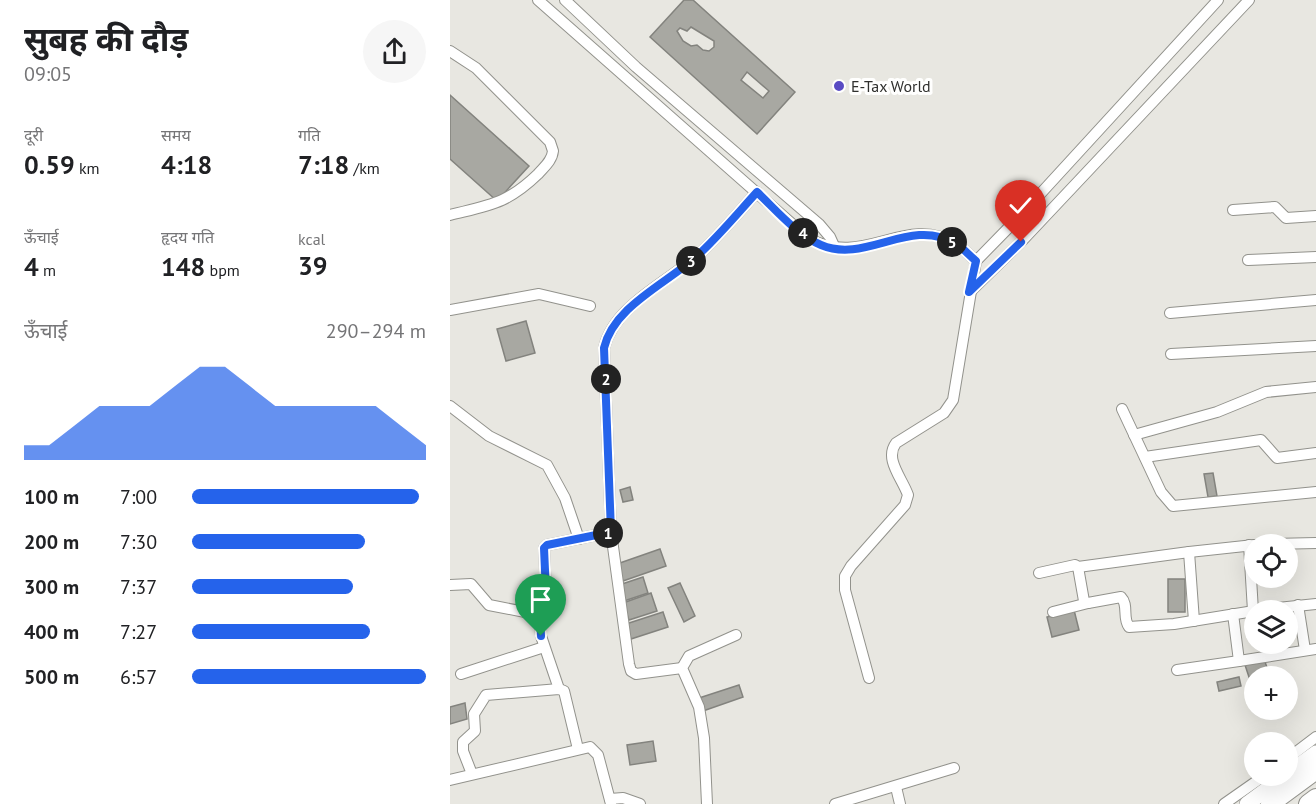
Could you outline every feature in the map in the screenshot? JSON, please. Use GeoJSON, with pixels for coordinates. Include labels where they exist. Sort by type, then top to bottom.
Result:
{"type":"FeatureCollection","features":[{"type":"Feature","properties":{"kind":"highway"},"geometry":{"type":"LineString","coordinates":[[1270,804],[1316,770]]}},
{"type":"Feature","properties":{"kind":"highway"},"geometry":{"type":"LineString","coordinates":[[1308,804],[1316,798]]}},
{"type":"Feature","properties":{"kind":"street"},"geometry":{"type":"LineString","coordinates":[[538,0],[808,238],[835,248],[864,248],[918,233],[937,236],[956,243],[976,261]]}},
{"type":"Feature","properties":{"kind":"street"},"geometry":{"type":"LineString","coordinates":[[565,0],[756,172],[819,224],[830,237],[835,248]]}},
{"type":"Feature","properties":{"kind":"street"},"geometry":{"type":"LineString","coordinates":[[869,678],[845,590],[845,576],[851,566],[905,505],[908,495],[890,458],[890,450],[896,443],[944,413],[953,400],[969,314],[969,292],[976,261],[1218,0]]}},
{"type":"Feature","properties":{"kind":"street"},"geometry":{"type":"LineString","coordinates":[[969,292],[1021,242],[1250,0]]}},
{"type":"Feature","properties":{"kind":"street"},"geometry":{"type":"LineString","coordinates":[[450,51],[476,68],[550,142],[553,151],[548,163],[511,197],[501,203],[450,215]]}},
{"type":"Feature","properties":{"kind":"street"},"geometry":{"type":"LineString","coordinates":[[746,183],[756,172]]}},
{"type":"Feature","properties":{"kind":"street"},"geometry":{"type":"LineString","coordinates":[[682,668],[645,674],[631,671],[611,532],[604,348],[606,339],[624,314],[696,256],[757,192]]}},
{"type":"Feature","properties":{"kind":"street"},"geometry":{"type":"LineString","coordinates":[[1233,210],[1275,207],[1286,218],[1316,216]]}},
{"type":"Feature","properties":{"kind":"street"},"geometry":{"type":"LineString","coordinates":[[1248,260],[1316,257]]}},
{"type":"Feature","properties":{"kind":"street"},"geometry":{"type":"LineString","coordinates":[[450,310],[539,294],[590,306]]}},
{"type":"Feature","properties":{"kind":"street"},"geometry":{"type":"LineString","coordinates":[[1170,313],[1316,300]]}},
{"type":"Feature","properties":{"kind":"street"},"geometry":{"type":"LineString","coordinates":[[1171,354],[1316,345]]}},
{"type":"Feature","properties":{"kind":"street"},"geometry":{"type":"LineString","coordinates":[[1134,435],[1217,412],[1266,392],[1316,387]]}},
{"type":"Feature","properties":{"kind":"street"},"geometry":{"type":"LineString","coordinates":[[450,406],[489,436],[547,465],[565,498],[579,539]]}},
{"type":"Feature","properties":{"kind":"street"},"geometry":{"type":"LineString","coordinates":[[1122,409],[1166,501],[1173,506],[1316,492]]}},
{"type":"Feature","properties":{"kind":"street"},"geometry":{"type":"LineString","coordinates":[[1145,457],[1262,440],[1277,458],[1316,453]]}},
{"type":"Feature","properties":{"kind":"street"},"geometry":{"type":"LineString","coordinates":[[578,749],[566,696],[560,689],[544,647],[540,615],[546,593],[544,548],[547,545],[611,532]]}},
{"type":"Feature","properties":{"kind":"street"},"geometry":{"type":"LineString","coordinates":[[1298,543],[1316,543]]}},
{"type":"Feature","properties":{"kind":"street"},"geometry":{"type":"LineString","coordinates":[[1039,573],[1072,565],[1078,567],[1244,546]]}},
{"type":"Feature","properties":{"kind":"street"},"geometry":{"type":"LineString","coordinates":[[1189,552],[1194,621]]}},
{"type":"Feature","properties":{"kind":"street"},"geometry":{"type":"LineString","coordinates":[[1078,567],[1082,595],[1084,601],[1088,603]]}},
{"type":"Feature","properties":{"kind":"street"},"geometry":{"type":"LineString","coordinates":[[450,585],[471,584],[489,605],[540,615]]}},
{"type":"Feature","properties":{"kind":"street"},"geometry":{"type":"LineString","coordinates":[[1053,612],[1121,597],[1125,602],[1126,620],[1129,627],[1194,621],[1244,612]]}},
{"type":"Feature","properties":{"kind":"street"},"geometry":{"type":"LineString","coordinates":[[1178,670],[1310,650],[1298,605],[1316,604]]}},
{"type":"Feature","properties":{"kind":"street"},"geometry":{"type":"LineString","coordinates":[[1233,614],[1239,661]]}},
{"type":"Feature","properties":{"kind":"street"},"geometry":{"type":"LineString","coordinates":[[682,668],[689,656],[736,635]]}},
{"type":"Feature","properties":{"kind":"street"},"geometry":{"type":"LineString","coordinates":[[461,674],[544,647]]}},
{"type":"Feature","properties":{"kind":"street"},"geometry":{"type":"LineString","coordinates":[[682,668],[699,707],[704,738],[707,804]]}},
{"type":"Feature","properties":{"kind":"street"},"geometry":{"type":"LineString","coordinates":[[472,774],[462,742],[475,731],[474,714],[483,697],[560,689]]}},
{"type":"Feature","properties":{"kind":"street"},"geometry":{"type":"LineString","coordinates":[[1298,751],[1316,737]]}},
{"type":"Feature","properties":{"kind":"street"},"geometry":{"type":"LineString","coordinates":[[450,780],[590,747],[595,749],[611,802],[623,798],[640,804]]}},
{"type":"Feature","properties":{"kind":"street"},"geometry":{"type":"LineString","coordinates":[[1298,766],[1316,753]]}},
{"type":"Feature","properties":{"kind":"street"},"geometry":{"type":"LineString","coordinates":[[836,804],[954,768]]}},
{"type":"Feature","properties":{"kind":"street"},"geometry":{"type":"LineString","coordinates":[[896,786],[900,804]]}},
{"type":"Feature","properties":{"kind":"street"},"geometry":{"type":"LineString","coordinates":[[1224,804],[1250,786]]}},
{"type":"Feature","properties":{"kind":"street"},"geometry":{"type":"LineString","coordinates":[[1247,804],[1271,786]]}},
{"type":"Feature","properties":{"kind":"building"},"geometry":{"type":"Polygon","coordinates":[[[684,0],[693,0],[795,92],[757,134],[650,37],[684,0]],[[691,27],[687,31],[680,28],[677,31],[683,41],[691,46],[697,45],[703,50],[709,51],[714,47],[714,41],[691,27]],[[747,72],[741,80],[763,98],[769,91],[747,72]]]}},
{"type":"Feature","properties":{"kind":"building"},"geometry":{"type":"Polygon","coordinates":[[[450,95],[529,166],[497,201],[450,159],[450,95]]]}},
{"type":"Feature","properties":{"kind":"building"},"geometry":{"type":"Polygon","coordinates":[[[526,321],[535,353],[506,361],[497,329],[526,321]]]}},
{"type":"Feature","properties":{"kind":"building"},"geometry":{"type":"Polygon","coordinates":[[[1213,473],[1217,496],[1208,497],[1204,474],[1213,473]]]}},
{"type":"Feature","properties":{"kind":"building"},"geometry":{"type":"Polygon","coordinates":[[[630,487],[633,500],[623,502],[620,490],[630,487]]]}},
{"type":"Feature","properties":{"kind":"building"},"geometry":{"type":"Polygon","coordinates":[[[660,549],[666,566],[623,581],[617,564],[660,549]]]}},
{"type":"Feature","properties":{"kind":"building"},"geometry":{"type":"Polygon","coordinates":[[[643,577],[648,593],[624,601],[619,585],[643,577]]]}},
{"type":"Feature","properties":{"kind":"building"},"geometry":{"type":"Polygon","coordinates":[[[1168,579],[1185,579],[1185,612],[1168,612],[1168,579]]]}},
{"type":"Feature","properties":{"kind":"building"},"geometry":{"type":"Polygon","coordinates":[[[680,583],[695,616],[684,622],[668,588],[680,583]]]}},
{"type":"Feature","properties":{"kind":"building"},"geometry":{"type":"Polygon","coordinates":[[[651,593],[657,611],[629,620],[623,603],[651,593]]]}},
{"type":"Feature","properties":{"kind":"building"},"geometry":{"type":"Polygon","coordinates":[[[1074,610],[1079,630],[1052,637],[1047,617],[1074,610]]]}},
{"type":"Feature","properties":{"kind":"building"},"geometry":{"type":"Polygon","coordinates":[[[663,612],[668,627],[631,639],[626,624],[663,612]]]}},
{"type":"Feature","properties":{"kind":"building"},"geometry":{"type":"Polygon","coordinates":[[[1264,659],[1266,666],[1245,666],[1264,659]]]}},
{"type":"Feature","properties":{"kind":"building"},"geometry":{"type":"Polygon","coordinates":[[[1239,677],[1241,686],[1219,691],[1217,682],[1239,677]]]}},
{"type":"Feature","properties":{"kind":"building"},"geometry":{"type":"Polygon","coordinates":[[[739,685],[743,697],[703,711],[699,698],[739,685]]]}},
{"type":"Feature","properties":{"kind":"building"},"geometry":{"type":"Polygon","coordinates":[[[465,703],[467,719],[450,724],[450,707],[465,703]]]}},
{"type":"Feature","properties":{"kind":"building"},"geometry":{"type":"Polygon","coordinates":[[[653,741],[656,761],[630,765],[627,745],[653,741]]]}},
{"type":"Feature","properties":{"kind":"place","name":"E-Tax World"},"geometry":{"type":"Point","coordinates":[839,86]}},
{"type":"Feature","properties":{"kind":"route"},"geometry":{"type":"LineString","coordinates":[[541,636],[540,615],[546,593],[544,548],[547,545],[611,532],[608,403],[604,348],[606,339],[613,326],[624,314],[696,256],[757,192],[808,238],[822,245],[846,249],[864,248],[918,233],[937,236],[956,243],[976,261],[969,292],[1021,242]]}}]}
